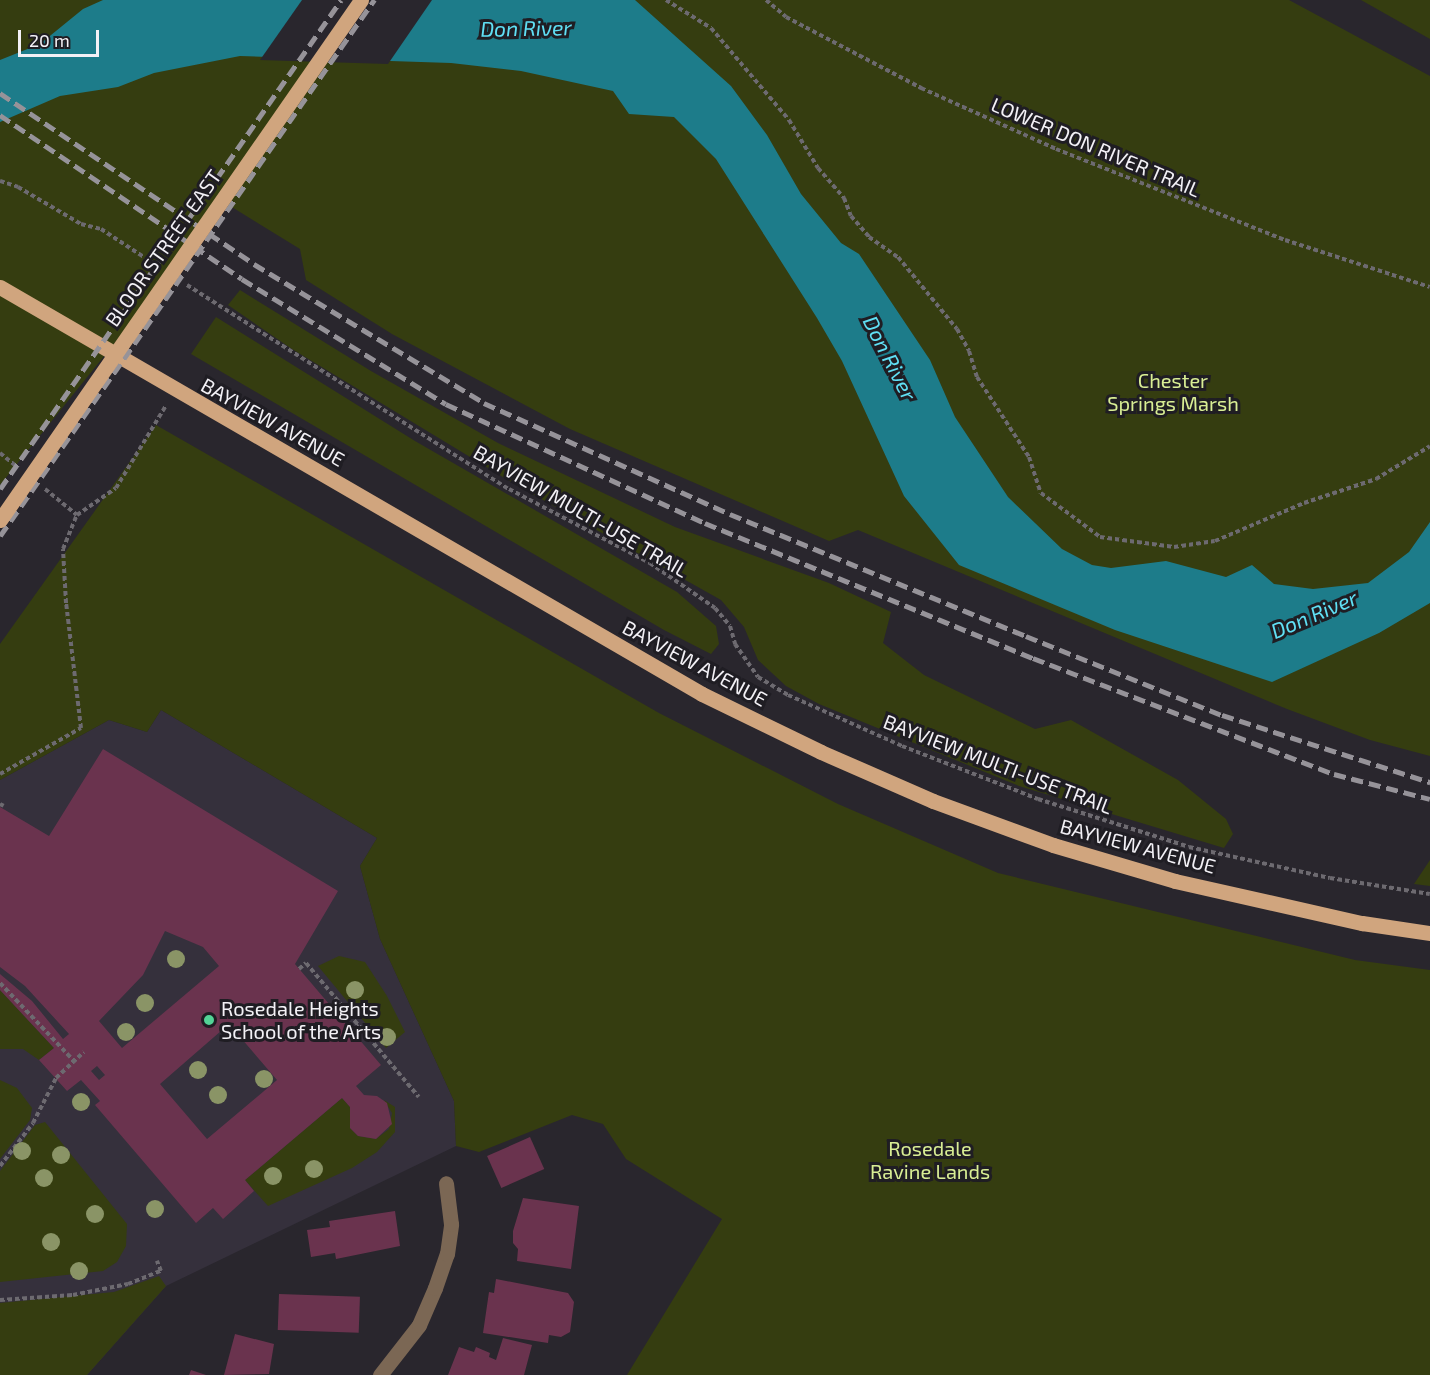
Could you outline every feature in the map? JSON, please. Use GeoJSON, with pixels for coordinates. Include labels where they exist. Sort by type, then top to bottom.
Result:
{"type":"FeatureCollection","features":[{"type":"Feature","properties":{"kind":"main road","name":"BLOOR STREET EAST"},"geometry":{"type":"LineString","coordinates":[[0,520],[361,0]]}},
{"type":"Feature","properties":{"kind":"main road","name":"BAYVIEW AVENUE"},"geometry":{"type":"LineString","coordinates":[[0,287],[174,390],[470,557],[702,694],[933,801],[1053,845],[1174,881],[1362,923],[1430,933]]}},
{"type":"Feature","properties":{"kind":"street"},"geometry":{"type":"LineString","coordinates":[[380,1375],[419,1325],[447,1254],[451,1224],[446,1184]]}},
{"type":"Feature","properties":{"kind":"path"},"geometry":{"type":"LineString","coordinates":[[666,0],[711,28],[789,120],[818,168],[844,198],[852,216],[869,237],[898,257],[957,329],[969,351],[977,377],[1029,457],[1041,493],[1100,537],[1174,547],[1215,542],[1304,503],[1376,479],[1430,446]]}},
{"type":"Feature","properties":{"kind":"path","name":"LOWER DON RIVER TRAIL"},"geometry":{"type":"LineString","coordinates":[[766,0],[786,17],[921,88],[1056,149],[1285,240],[1430,287]]}},
{"type":"Feature","properties":{"kind":"path"},"geometry":{"type":"LineString","coordinates":[[0,181],[18,187],[81,224],[101,229],[160,267]]}},
{"type":"Feature","properties":{"kind":"path","name":"BAYVIEW MULTI-USE TRAIL"},"geometry":{"type":"LineString","coordinates":[[179,280],[499,483],[650,564],[697,595],[715,608],[730,626],[735,644],[758,677],[788,695],[1038,799],[1189,847],[1330,878],[1430,894]]}},
{"type":"Feature","properties":{"kind":"path"},"geometry":{"type":"LineString","coordinates":[[0,774],[81,728],[67,614],[63,549],[77,515],[116,488],[174,390]]}},
{"type":"Feature","properties":{"kind":"path"},"geometry":{"type":"LineString","coordinates":[[299,969],[306,963],[419,1097]]}},
{"type":"Feature","properties":{"kind":"path"},"geometry":{"type":"LineString","coordinates":[[0,983],[74,1061]]}},
{"type":"Feature","properties":{"kind":"path"},"geometry":{"type":"LineString","coordinates":[[351,1030],[358,1024]]}},
{"type":"Feature","properties":{"kind":"path"},"geometry":{"type":"LineString","coordinates":[[0,1166],[33,1123],[56,1078],[84,1052]]}},
{"type":"Feature","properties":{"kind":"path"},"geometry":{"type":"LineString","coordinates":[[0,1300],[73,1295],[128,1284],[161,1271],[157,1262]]}},
{"type":"Feature","properties":{"kind":"shaded area","name":"Rosedale Heights School of the Arts"},"geometry":{"type":"Polygon","coordinates":[[[161,710],[377,838],[360,866],[380,939],[454,1101],[456,1146],[166,1286],[87,1375],[0,1375],[0,780],[109,720],[147,732],[161,710]]]}},
{"type":"Feature","properties":{"kind":"green space","name":"Chester Springs Marsh"},"geometry":{"type":"Polygon","coordinates":[[[0,0],[1289,0],[1430,76],[1430,756],[1370,740],[1287,709],[858,530],[829,541],[570,429],[392,334],[306,280],[300,249],[227,204],[0,485],[0,0]]]}},
{"type":"Feature","properties":{"kind":"green space"},"geometry":{"type":"Polygon","coordinates":[[[1361,0],[1430,0],[1430,39],[1361,0]]]}},
{"type":"Feature","properties":{"kind":"green space"},"geometry":{"type":"Polygon","coordinates":[[[240,290],[371,371],[498,443],[675,527],[829,583],[891,612],[883,643],[924,675],[1035,729],[1071,720],[1178,780],[1226,819],[1233,834],[1224,848],[1019,786],[819,704],[786,686],[758,660],[744,627],[721,600],[513,483],[292,349],[228,305],[240,290]]]}},
{"type":"Feature","properties":{"kind":"green space"},"geometry":{"type":"Polygon","coordinates":[[[216,317],[415,441],[677,592],[716,626],[719,644],[711,654],[664,630],[191,354],[216,317]]]}},
{"type":"Feature","properties":{"kind":"green space","name":"Rosedale Ravine Lands"},"geometry":{"type":"Polygon","coordinates":[[[156,425],[659,713],[838,804],[998,873],[1355,960],[1430,970],[1430,1375],[627,1375],[722,1219],[626,1159],[603,1124],[572,1115],[479,1152],[456,1146],[454,1101],[380,939],[360,866],[377,838],[161,710],[147,732],[109,720],[0,780],[0,644],[156,425]]]}},
{"type":"Feature","properties":{"kind":"green space"},"geometry":{"type":"Polygon","coordinates":[[[1430,860],[1430,886],[1414,884],[1430,860]]]}},
{"type":"Feature","properties":{"kind":"green space"},"geometry":{"type":"Polygon","coordinates":[[[339,956],[365,962],[387,996],[405,1032],[386,1048],[318,966],[339,956]]]}},
{"type":"Feature","properties":{"kind":"green space"},"geometry":{"type":"Polygon","coordinates":[[[0,990],[54,1048],[39,1060],[23,1049],[0,1049],[0,990]]]}},
{"type":"Feature","properties":{"kind":"green space"},"geometry":{"type":"Polygon","coordinates":[[[0,1080],[17,1088],[32,1108],[30,1120],[0,1159],[0,1080]]]}},
{"type":"Feature","properties":{"kind":"green space"},"geometry":{"type":"Polygon","coordinates":[[[342,1098],[350,1107],[350,1128],[358,1136],[376,1139],[389,1129],[392,1113],[384,1100],[395,1107],[395,1132],[377,1152],[352,1168],[268,1206],[245,1180],[342,1098]]]}},
{"type":"Feature","properties":{"kind":"green space"},"geometry":{"type":"Polygon","coordinates":[[[45,1122],[127,1224],[126,1246],[117,1262],[103,1271],[0,1282],[0,1171],[35,1125],[45,1122]]]}},
{"type":"Feature","properties":{"kind":"green space"},"geometry":{"type":"Polygon","coordinates":[[[159,1276],[166,1286],[87,1375],[0,1375],[0,1303],[114,1292],[159,1276]]]}},
{"type":"Feature","properties":{"kind":"water","name":"Don River"},"geometry":{"type":"Polygon","coordinates":[[[103,0],[635,0],[731,86],[767,135],[801,194],[841,243],[859,254],[930,360],[955,417],[1008,497],[1062,549],[1092,565],[1111,568],[1166,561],[1226,577],[1252,565],[1274,584],[1313,589],[1368,583],[1409,552],[1430,522],[1430,603],[1379,633],[1272,682],[1115,630],[959,565],[904,496],[842,361],[716,159],[674,117],[629,114],[613,91],[521,71],[451,63],[240,56],[154,73],[118,87],[60,96],[0,122],[0,60],[40,44],[83,9],[103,0]]]}},
{"type":"Feature","properties":{"kind":"pier"},"geometry":{"type":"Polygon","coordinates":[[[302,0],[432,0],[388,64],[260,60],[302,0]]]}},
{"type":"Feature","properties":{"kind":"building"},"geometry":{"type":"Polygon","coordinates":[[[103,749],[338,891],[295,964],[381,1065],[356,1086],[364,1095],[377,1096],[387,1103],[392,1124],[376,1139],[358,1136],[350,1128],[350,1107],[342,1098],[245,1180],[254,1191],[223,1219],[213,1208],[196,1223],[95,1105],[100,1101],[81,1080],[67,1091],[39,1060],[54,1048],[0,990],[0,974],[32,1001],[63,1039],[69,1034],[25,986],[0,967],[0,807],[49,836],[103,749]],[[165,931],[143,975],[99,1021],[122,1048],[219,966],[203,947],[165,931]],[[229,1024],[160,1084],[207,1139],[277,1080],[229,1024]],[[97,1066],[91,1071],[99,1080],[105,1075],[97,1066]]]}},
{"type":"Feature","properties":{"kind":"building"},"geometry":{"type":"Polygon","coordinates":[[[530,1137],[544,1169],[501,1188],[487,1156],[530,1137]]]}},
{"type":"Feature","properties":{"kind":"building"},"geometry":{"type":"Polygon","coordinates":[[[523,1198],[579,1206],[571,1269],[517,1261],[518,1249],[513,1243],[513,1231],[523,1198]]]}},
{"type":"Feature","properties":{"kind":"building"},"geometry":{"type":"Polygon","coordinates":[[[395,1211],[400,1246],[336,1259],[335,1253],[311,1257],[307,1230],[330,1227],[329,1221],[395,1211]]]}},
{"type":"Feature","properties":{"kind":"building"},"geometry":{"type":"Polygon","coordinates":[[[496,1279],[568,1293],[574,1302],[570,1332],[561,1337],[549,1335],[548,1343],[483,1333],[489,1292],[494,1293],[496,1279]]]}},
{"type":"Feature","properties":{"kind":"building"},"geometry":{"type":"Polygon","coordinates":[[[279,1294],[360,1297],[359,1333],[278,1330],[279,1294]]]}},
{"type":"Feature","properties":{"kind":"building"},"geometry":{"type":"Polygon","coordinates":[[[235,1334],[274,1344],[269,1374],[224,1375],[235,1334]]]}},
{"type":"Feature","properties":{"kind":"building"},"geometry":{"type":"Polygon","coordinates":[[[503,1338],[532,1345],[524,1375],[448,1375],[459,1347],[474,1352],[476,1347],[490,1353],[489,1357],[496,1360],[503,1338]]]}},
{"type":"Feature","properties":{"kind":"building"},"geometry":{"type":"Polygon","coordinates":[[[191,1370],[206,1375],[189,1375],[191,1370]]]}},
{"type":"Feature","properties":{"kind":"railway"},"geometry":{"type":"LineString","coordinates":[[0,489],[341,0]]}},
{"type":"Feature","properties":{"kind":"railway"},"geometry":{"type":"LineString","coordinates":[[0,536],[374,0]]}},
{"type":"Feature","properties":{"kind":"railway"},"geometry":{"type":"LineString","coordinates":[[0,93],[254,264],[484,403],[730,514],[1222,715],[1430,782]]}},
{"type":"Feature","properties":{"kind":"railway"},"geometry":{"type":"LineString","coordinates":[[0,115],[242,279],[446,404],[705,523],[1033,658],[1334,774],[1430,799]]}},
{"type":"Feature","properties":{"kind":"place","name":"Rosedale Heights School of the Arts"},"geometry":{"type":"Point","coordinates":[209,1020]}}]}
